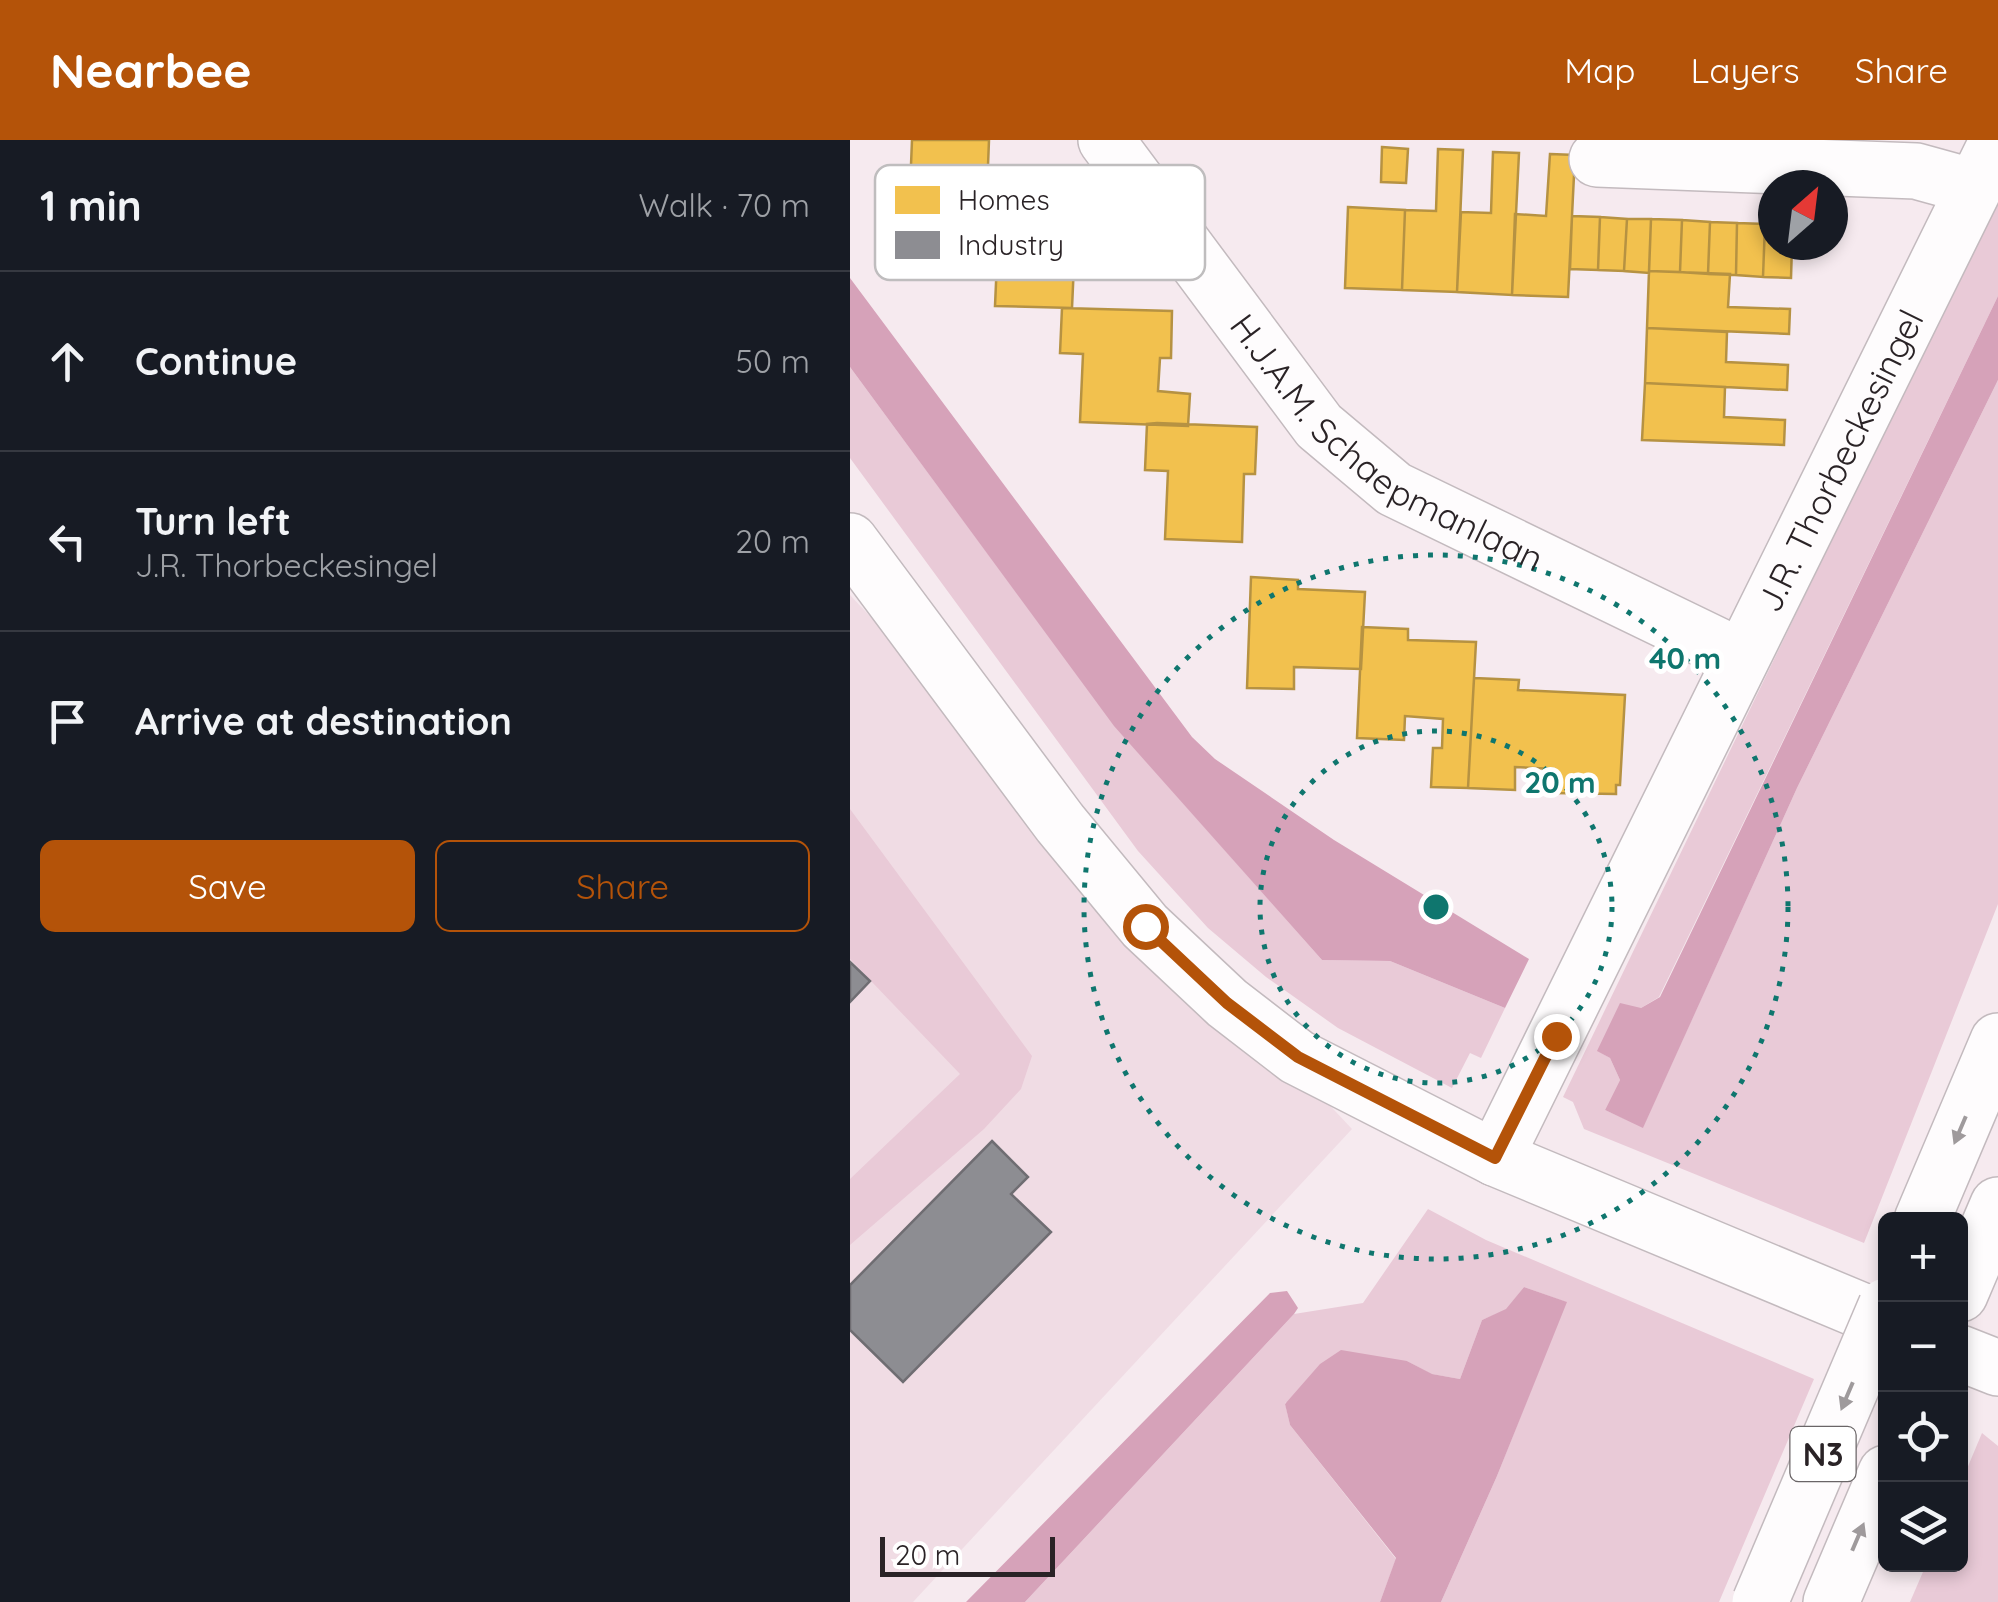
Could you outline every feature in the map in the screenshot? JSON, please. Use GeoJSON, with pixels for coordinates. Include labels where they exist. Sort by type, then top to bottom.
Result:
{"type":"FeatureCollection","features":[{"type":"Feature","properties":{"kind":"street","name":"H.J.A.M. Schaepmanlaan"},"geometry":{"type":"LineString","coordinates":[[1106,140],[1125,165]]}},
{"type":"Feature","properties":{"kind":"street"},"geometry":{"type":"LineString","coordinates":[[1597,160],[1916,171],[1986,164]]}},
{"type":"Feature","properties":{"kind":"street","name":"J.R. Thorbeckesingel"},"geometry":{"type":"LineString","coordinates":[[1495,1158],[1986,164]]}},
{"type":"Feature","properties":{"kind":"street","name":"H.J.A.M. Schaepmanlaan"},"geometry":{"type":"LineString","coordinates":[[1205,273],[1319,426],[1394,489],[1741,657]]}},
{"type":"Feature","properties":{"kind":"street"},"geometry":{"type":"LineString","coordinates":[[850,541],[1060,823],[1145,926],[1227,1003],[1298,1057],[1495,1158],[1878,1318]]}},
{"type":"Feature","properties":{"kind":"street"},"geometry":{"type":"LineString","coordinates":[[1925,1212],[1998,1042]]}},
{"type":"Feature","properties":{"kind":"street"},"geometry":{"type":"LineString","coordinates":[[1968,1275],[1998,1205]]}},
{"type":"Feature","properties":{"kind":"street","name":"N3"},"geometry":{"type":"LineString","coordinates":[[1760,1602],[1878,1325]]}},
{"type":"Feature","properties":{"kind":"street"},"geometry":{"type":"LineString","coordinates":[[1968,1356],[1998,1368]]}},
{"type":"Feature","properties":{"kind":"street","name":"N3"},"geometry":{"type":"LineString","coordinates":[[1831,1602],[1882,1482]]}},
{"type":"Feature","properties":{"kind":"shaded area"},"geometry":{"type":"Polygon","coordinates":[[[1998,195],[1998,296],[1659,997],[1641,1008],[1598,1051],[1610,1058],[1620,1080],[1605,1110],[1643,1127],[1797,788],[1998,380],[1998,904],[1864,1243],[1584,1129],[1573,1102],[1563,1097],[1998,195]]]}},
{"type":"Feature","properties":{"kind":"shaded area"},"geometry":{"type":"Polygon","coordinates":[[[850,278],[1192,737],[1215,759],[1334,840],[1529,959],[1505,1008],[1390,961],[1322,960],[1114,726],[850,367],[850,278]]]}},
{"type":"Feature","properties":{"kind":"shaded area"},"geometry":{"type":"Polygon","coordinates":[[[1998,296],[1998,380],[1797,788],[1643,1128],[1605,1110],[1620,1080],[1610,1058],[1597,1051],[1620,1003],[1641,1008],[1660,997],[1998,296]]]}},
{"type":"Feature","properties":{"kind":"shaded area"},"geometry":{"type":"Polygon","coordinates":[[[850,367],[1114,725],[1322,960],[1390,961],[1505,1008],[1481,1058],[1470,1053],[1452,1088],[1338,1028],[1266,977],[1208,928],[1138,851],[850,458],[850,367]]]}},
{"type":"Feature","properties":{"kind":"shaded area"},"geometry":{"type":"Polygon","coordinates":[[[850,595],[1352,1129],[913,1602],[850,1602],[850,595]]]}},
{"type":"Feature","properties":{"kind":"shaded area"},"geometry":{"type":"Polygon","coordinates":[[[850,809],[1032,1056],[1021,1089],[984,1129],[850,1245],[850,1179],[960,1074],[850,959],[850,809]]]}},
{"type":"Feature","properties":{"kind":"shaded area"},"geometry":{"type":"Polygon","coordinates":[[[1428,1209],[1486,1240],[1814,1379],[1719,1602],[1441,1602],[1497,1476],[1566,1302],[1524,1287],[1506,1310],[1482,1320],[1460,1379],[1431,1374],[1407,1361],[1285,1403],[1290,1425],[1396,1559],[1380,1602],[1025,1602],[1294,1314],[1363,1303],[1428,1209]]]}},
{"type":"Feature","properties":{"kind":"shaded area"},"geometry":{"type":"Polygon","coordinates":[[[1524,1287],[1567,1302],[1441,1602],[1380,1602],[1396,1558],[1290,1425],[1285,1404],[1320,1364],[1341,1350],[1407,1361],[1432,1374],[1460,1379],[1482,1320],[1506,1309],[1524,1287]]]}},
{"type":"Feature","properties":{"kind":"shaded area"},"geometry":{"type":"Polygon","coordinates":[[[1287,1291],[1298,1308],[1294,1314],[1025,1602],[966,1602],[1270,1293],[1287,1291]]]}},
{"type":"Feature","properties":{"kind":"shaded area"},"geometry":{"type":"Polygon","coordinates":[[[1982,1433],[1998,1446],[1998,1602],[1910,1602],[1923,1572],[1968,1572],[1968,1466],[1982,1433]]]}},
{"type":"Feature","properties":{"kind":"building: Homes"},"geometry":{"type":"Polygon","coordinates":[[[912,140],[989,140],[988,165],[911,165],[912,140]]]}},
{"type":"Feature","properties":{"kind":"building: Homes"},"geometry":{"type":"Polygon","coordinates":[[[1382,147],[1408,149],[1406,183],[1381,182],[1382,147]]]}},
{"type":"Feature","properties":{"kind":"building: Homes"},"geometry":{"type":"Polygon","coordinates":[[[1438,149],[1463,150],[1457,292],[1402,290],[1405,210],[1436,211],[1438,149]]]}},
{"type":"Feature","properties":{"kind":"building: Homes"},"geometry":{"type":"Polygon","coordinates":[[[1493,152],[1519,153],[1512,295],[1457,292],[1461,212],[1491,213],[1493,152]]]}},
{"type":"Feature","properties":{"kind":"building: Homes"},"geometry":{"type":"Polygon","coordinates":[[[1550,154],[1575,155],[1568,297],[1512,295],[1515,214],[1546,216],[1550,154]]]}},
{"type":"Feature","properties":{"kind":"building: Homes"},"geometry":{"type":"Polygon","coordinates":[[[1348,207],[1405,210],[1402,290],[1345,288],[1348,207]]]}},
{"type":"Feature","properties":{"kind":"building: Homes"},"geometry":{"type":"Polygon","coordinates":[[[1572,216],[1600,217],[1598,270],[1570,269],[1572,216]]]}},
{"type":"Feature","properties":{"kind":"building: Homes"},"geometry":{"type":"Polygon","coordinates":[[[1600,217],[1627,219],[1624,271],[1598,270],[1600,217]]]}},
{"type":"Feature","properties":{"kind":"building: Homes"},"geometry":{"type":"Polygon","coordinates":[[[1627,219],[1651,219],[1649,273],[1624,271],[1627,219]]]}},
{"type":"Feature","properties":{"kind":"building: Homes"},"geometry":{"type":"Polygon","coordinates":[[[1651,219],[1682,220],[1680,272],[1649,271],[1651,219]]]}},
{"type":"Feature","properties":{"kind":"building: Homes"},"geometry":{"type":"Polygon","coordinates":[[[1682,220],[1710,222],[1708,274],[1680,272],[1682,220]]]}},
{"type":"Feature","properties":{"kind":"building: Homes"},"geometry":{"type":"Polygon","coordinates":[[[1710,222],[1737,223],[1736,275],[1708,274],[1710,222]]]}},
{"type":"Feature","properties":{"kind":"building: Homes"},"geometry":{"type":"Polygon","coordinates":[[[1737,223],[1758,224],[1758,260],[1764,260],[1763,277],[1736,275],[1737,223]]]}},
{"type":"Feature","properties":{"kind":"building: Homes"},"geometry":{"type":"Polygon","coordinates":[[[1764,260],[1792,260],[1791,278],[1763,277],[1764,260]]]}},
{"type":"Feature","properties":{"kind":"building: Homes"},"geometry":{"type":"Polygon","coordinates":[[[1649,271],[1730,274],[1728,307],[1790,309],[1789,334],[1647,328],[1649,271]]]}},
{"type":"Feature","properties":{"kind":"building: Homes"},"geometry":{"type":"Polygon","coordinates":[[[996,280],[1073,280],[1072,308],[995,306],[996,280]]]}},
{"type":"Feature","properties":{"kind":"building: Homes"},"geometry":{"type":"Polygon","coordinates":[[[1062,308],[1172,311],[1171,358],[1160,358],[1158,391],[1190,394],[1188,426],[1080,422],[1083,354],[1060,353],[1062,308]]]}},
{"type":"Feature","properties":{"kind":"building: Homes"},"geometry":{"type":"Polygon","coordinates":[[[1647,328],[1727,332],[1726,362],[1788,365],[1787,390],[1645,383],[1647,328]]]}},
{"type":"Feature","properties":{"kind":"building: Homes"},"geometry":{"type":"Polygon","coordinates":[[[1645,383],[1725,387],[1724,417],[1785,420],[1784,445],[1642,440],[1645,383]]]}},
{"type":"Feature","properties":{"kind":"building: Homes"},"geometry":{"type":"Polygon","coordinates":[[[1147,424],[1257,427],[1255,474],[1244,474],[1242,542],[1165,539],[1168,471],[1145,470],[1147,424]]]}},
{"type":"Feature","properties":{"kind":"building: Homes"},"geometry":{"type":"Polygon","coordinates":[[[1251,577],[1298,580],[1298,589],[1365,592],[1361,669],[1294,667],[1294,689],[1247,688],[1251,577]]]}},
{"type":"Feature","properties":{"kind":"building: Homes"},"geometry":{"type":"Polygon","coordinates":[[[1362,627],[1408,629],[1408,640],[1476,642],[1468,788],[1431,787],[1433,748],[1442,748],[1443,719],[1405,716],[1404,740],[1357,738],[1362,627]]]}},
{"type":"Feature","properties":{"kind":"building: Homes"},"geometry":{"type":"Polygon","coordinates":[[[1474,678],[1519,680],[1518,690],[1625,695],[1620,785],[1616,785],[1616,794],[1553,793],[1554,769],[1515,767],[1515,790],[1468,788],[1474,678]]]}},
{"type":"Feature","properties":{"kind":"building: Industry"},"geometry":{"type":"Polygon","coordinates":[[[850,962],[870,981],[850,1002],[850,962]]]}},
{"type":"Feature","properties":{"kind":"building: Industry"},"geometry":{"type":"Polygon","coordinates":[[[992,1141],[1028,1177],[1011,1194],[1051,1232],[903,1382],[850,1330],[850,1285],[992,1141]]]}},
{"type":"Feature","properties":{"kind":"route"},"geometry":{"type":"LineString","coordinates":[[1145,926],[1227,1003],[1298,1057],[1495,1158],[1556,1036]]}}]}
